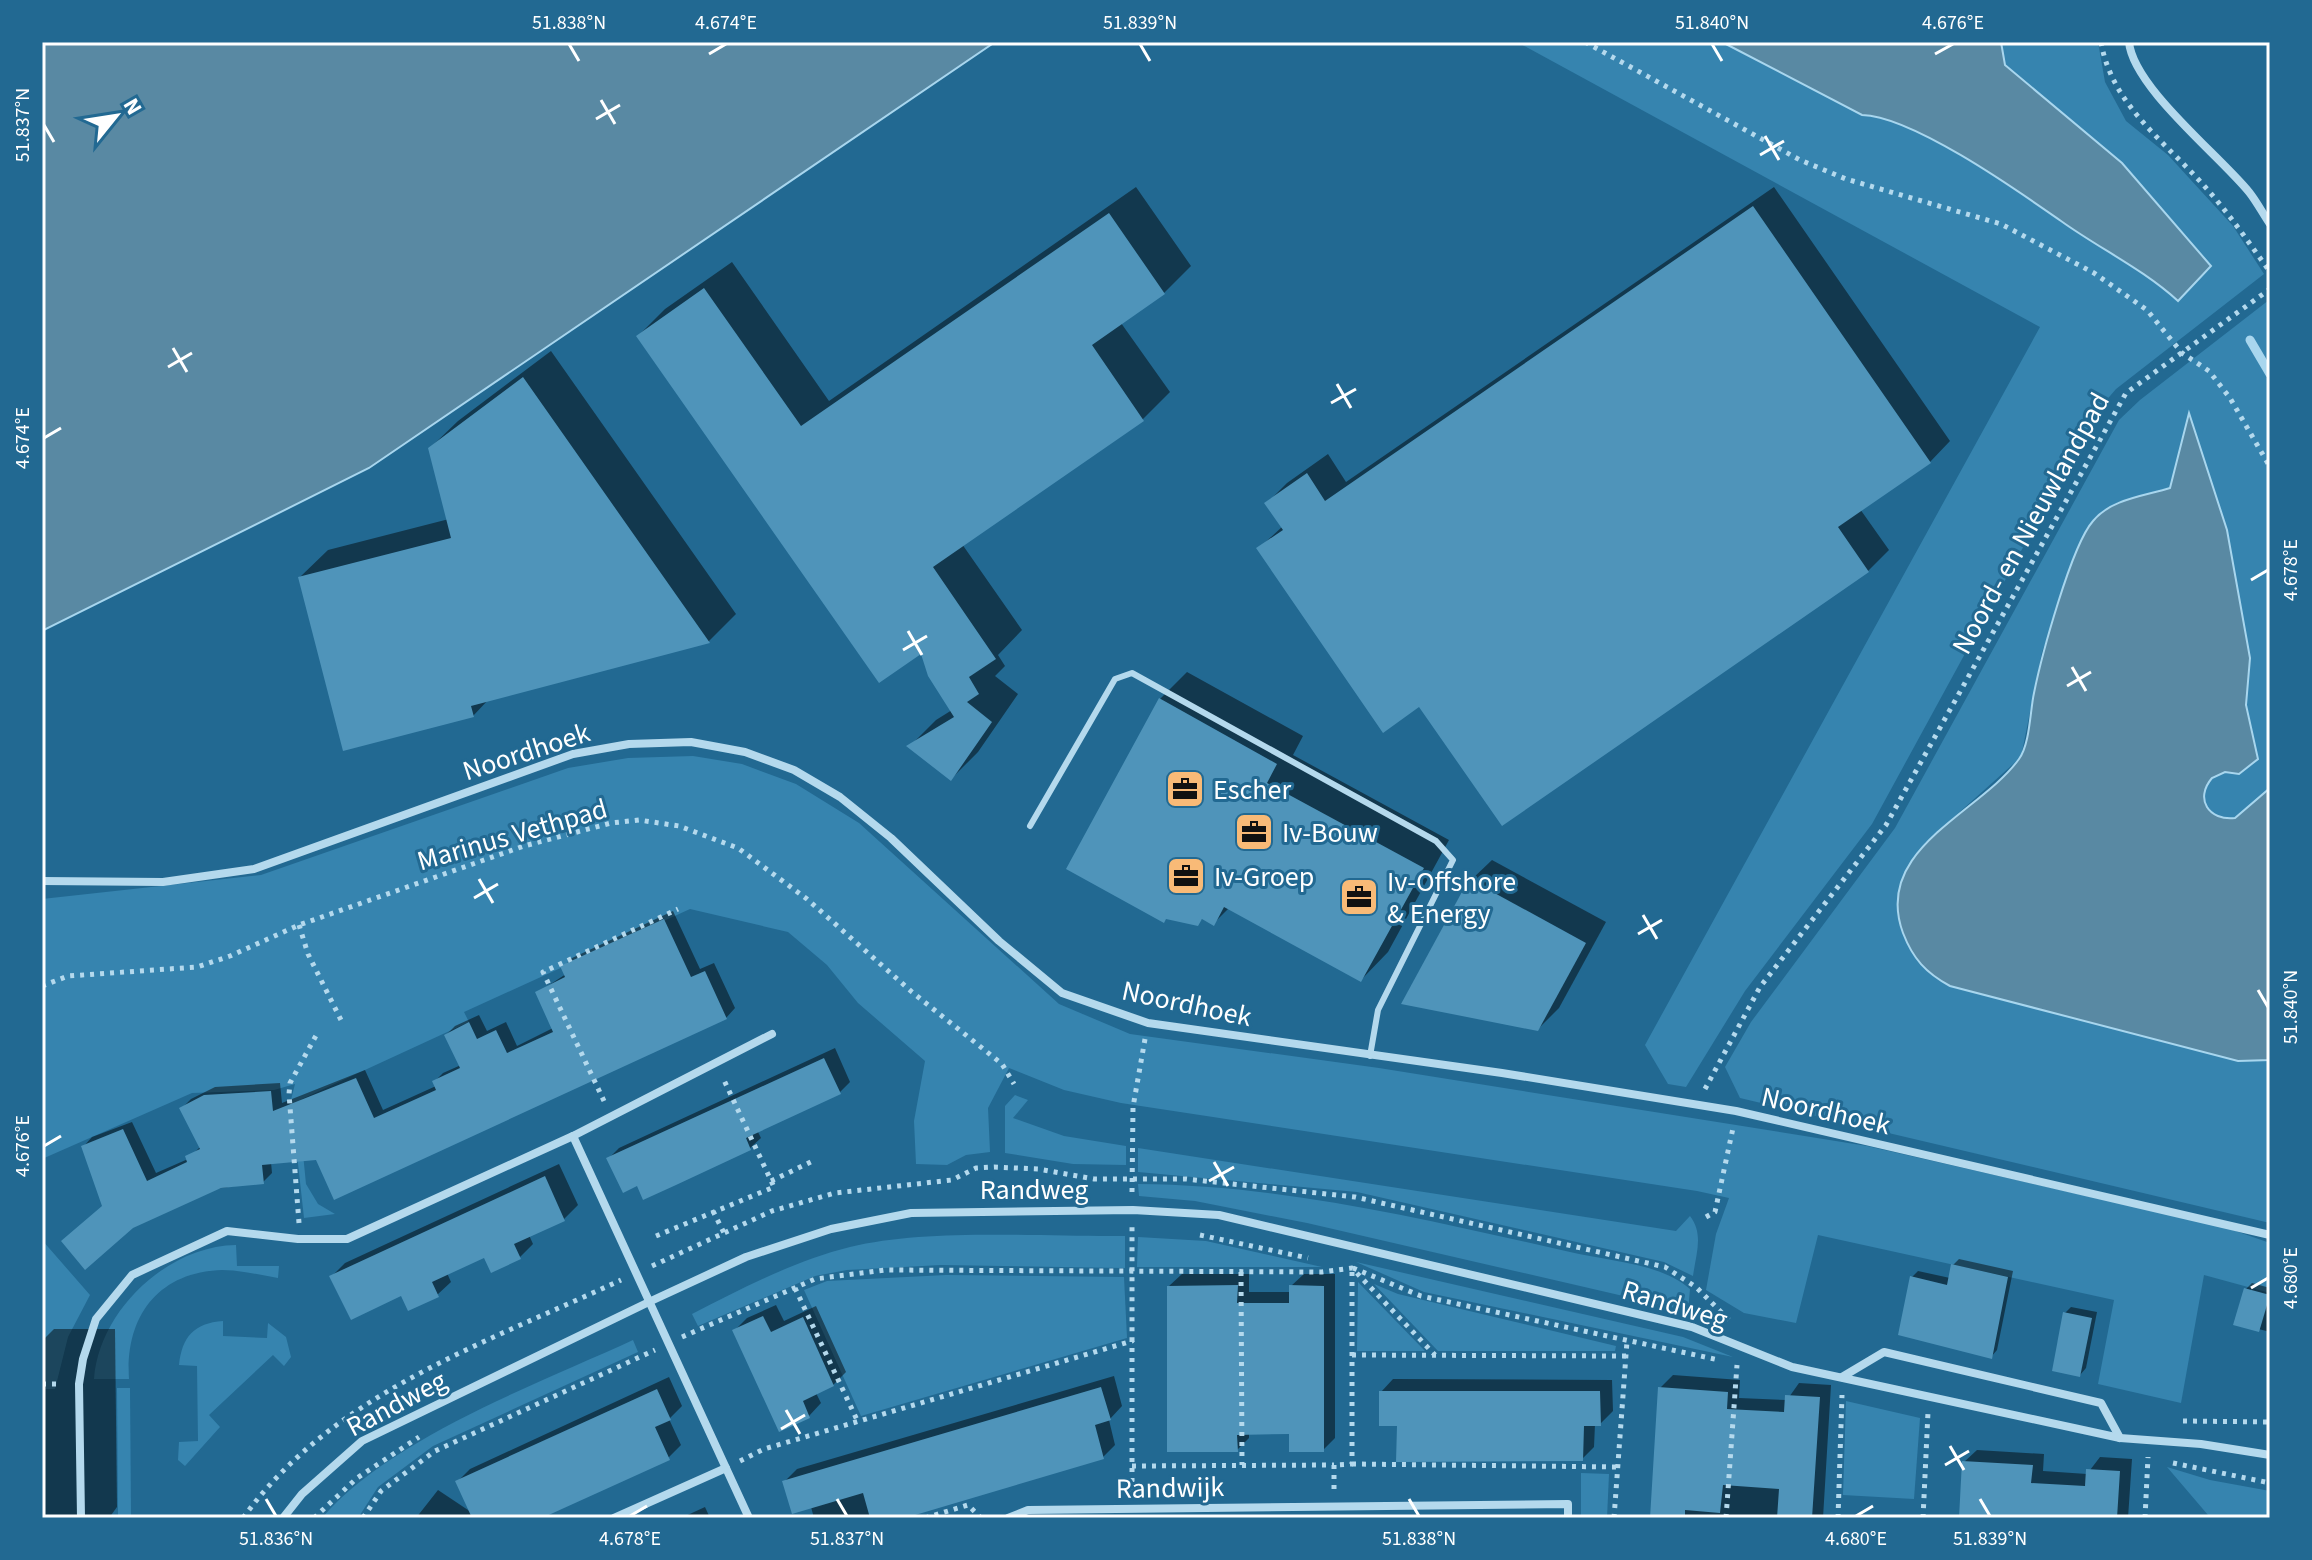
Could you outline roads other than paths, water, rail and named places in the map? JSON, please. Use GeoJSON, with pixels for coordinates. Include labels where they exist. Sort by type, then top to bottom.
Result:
{"type":"FeatureCollection","features":[{"type":"Feature","properties":{"kind":"street"},"geometry":{"type":"LineString","coordinates":[[2129,42],[2130,58],[2154,90],[2250,193],[2270,224]]}},
{"type":"Feature","properties":{"kind":"street","name":"Noordhoek"},"geometry":{"type":"LineString","coordinates":[[42,881],[163,882],[254,869],[573,754],[629,744],[691,742],[745,752],[782,766],[840,797],[891,838],[999,941],[1062,993],[1148,1023],[1736,1111],[2270,1235]]}},
{"type":"Feature","properties":{"kind":"street"},"geometry":{"type":"LineString","coordinates":[[81,1518],[79,1384],[83,1359],[96,1319],[132,1275],[227,1231],[298,1239],[347,1239],[573,1136],[772,1034]]}},
{"type":"Feature","properties":{"kind":"street"},"geometry":{"type":"LineString","coordinates":[[573,1136],[749,1518]]}},
{"type":"Feature","properties":{"kind":"street","name":"Randweg"},"geometry":{"type":"LineString","coordinates":[[283,1518],[302,1494],[362,1441],[746,1257],[831,1229],[911,1213],[1133,1210],[1219,1215],[1692,1327],[1768,1359],[1842,1377],[2120,1438],[2201,1444],[2270,1455]]}},
{"type":"Feature","properties":{"kind":"street"},"geometry":{"type":"LineString","coordinates":[[1842,1377],[1884,1352],[2101,1403],[2120,1438]]}},
{"type":"Feature","properties":{"kind":"street"},"geometry":{"type":"LineString","coordinates":[[614,1518],[726,1468]]}},
{"type":"Feature","properties":{"kind":"street","name":"Randwijk"},"geometry":{"type":"LineString","coordinates":[[1008,1518],[1028,1510],[1568,1504],[1568,1518]]}},
{"type":"Feature","properties":{"kind":"lane"},"geometry":{"type":"LineString","coordinates":[[1030,826],[1115,679],[1132,673],[1436,841],[1453,860],[1378,1010],[1370,1056]]}},
{"type":"Feature","properties":{"kind":"waterway"},"geometry":{"type":"LineString","coordinates":[[2250,340],[2270,374]]}},
{"type":"Feature","properties":{"kind":"place","name":"Escher"},"geometry":{"type":"Point","coordinates":[1185,789]}},
{"type":"Feature","properties":{"kind":"place","name":"Iv-Bouw"},"geometry":{"type":"Point","coordinates":[1254,832]}},
{"type":"Feature","properties":{"kind":"place","name":"Iv-Groep"},"geometry":{"type":"Point","coordinates":[1186,876]}},
{"type":"Feature","properties":{"kind":"place","name":"Iv-Offshore & Energy"},"geometry":{"type":"Point","coordinates":[1359,897]}}]}
